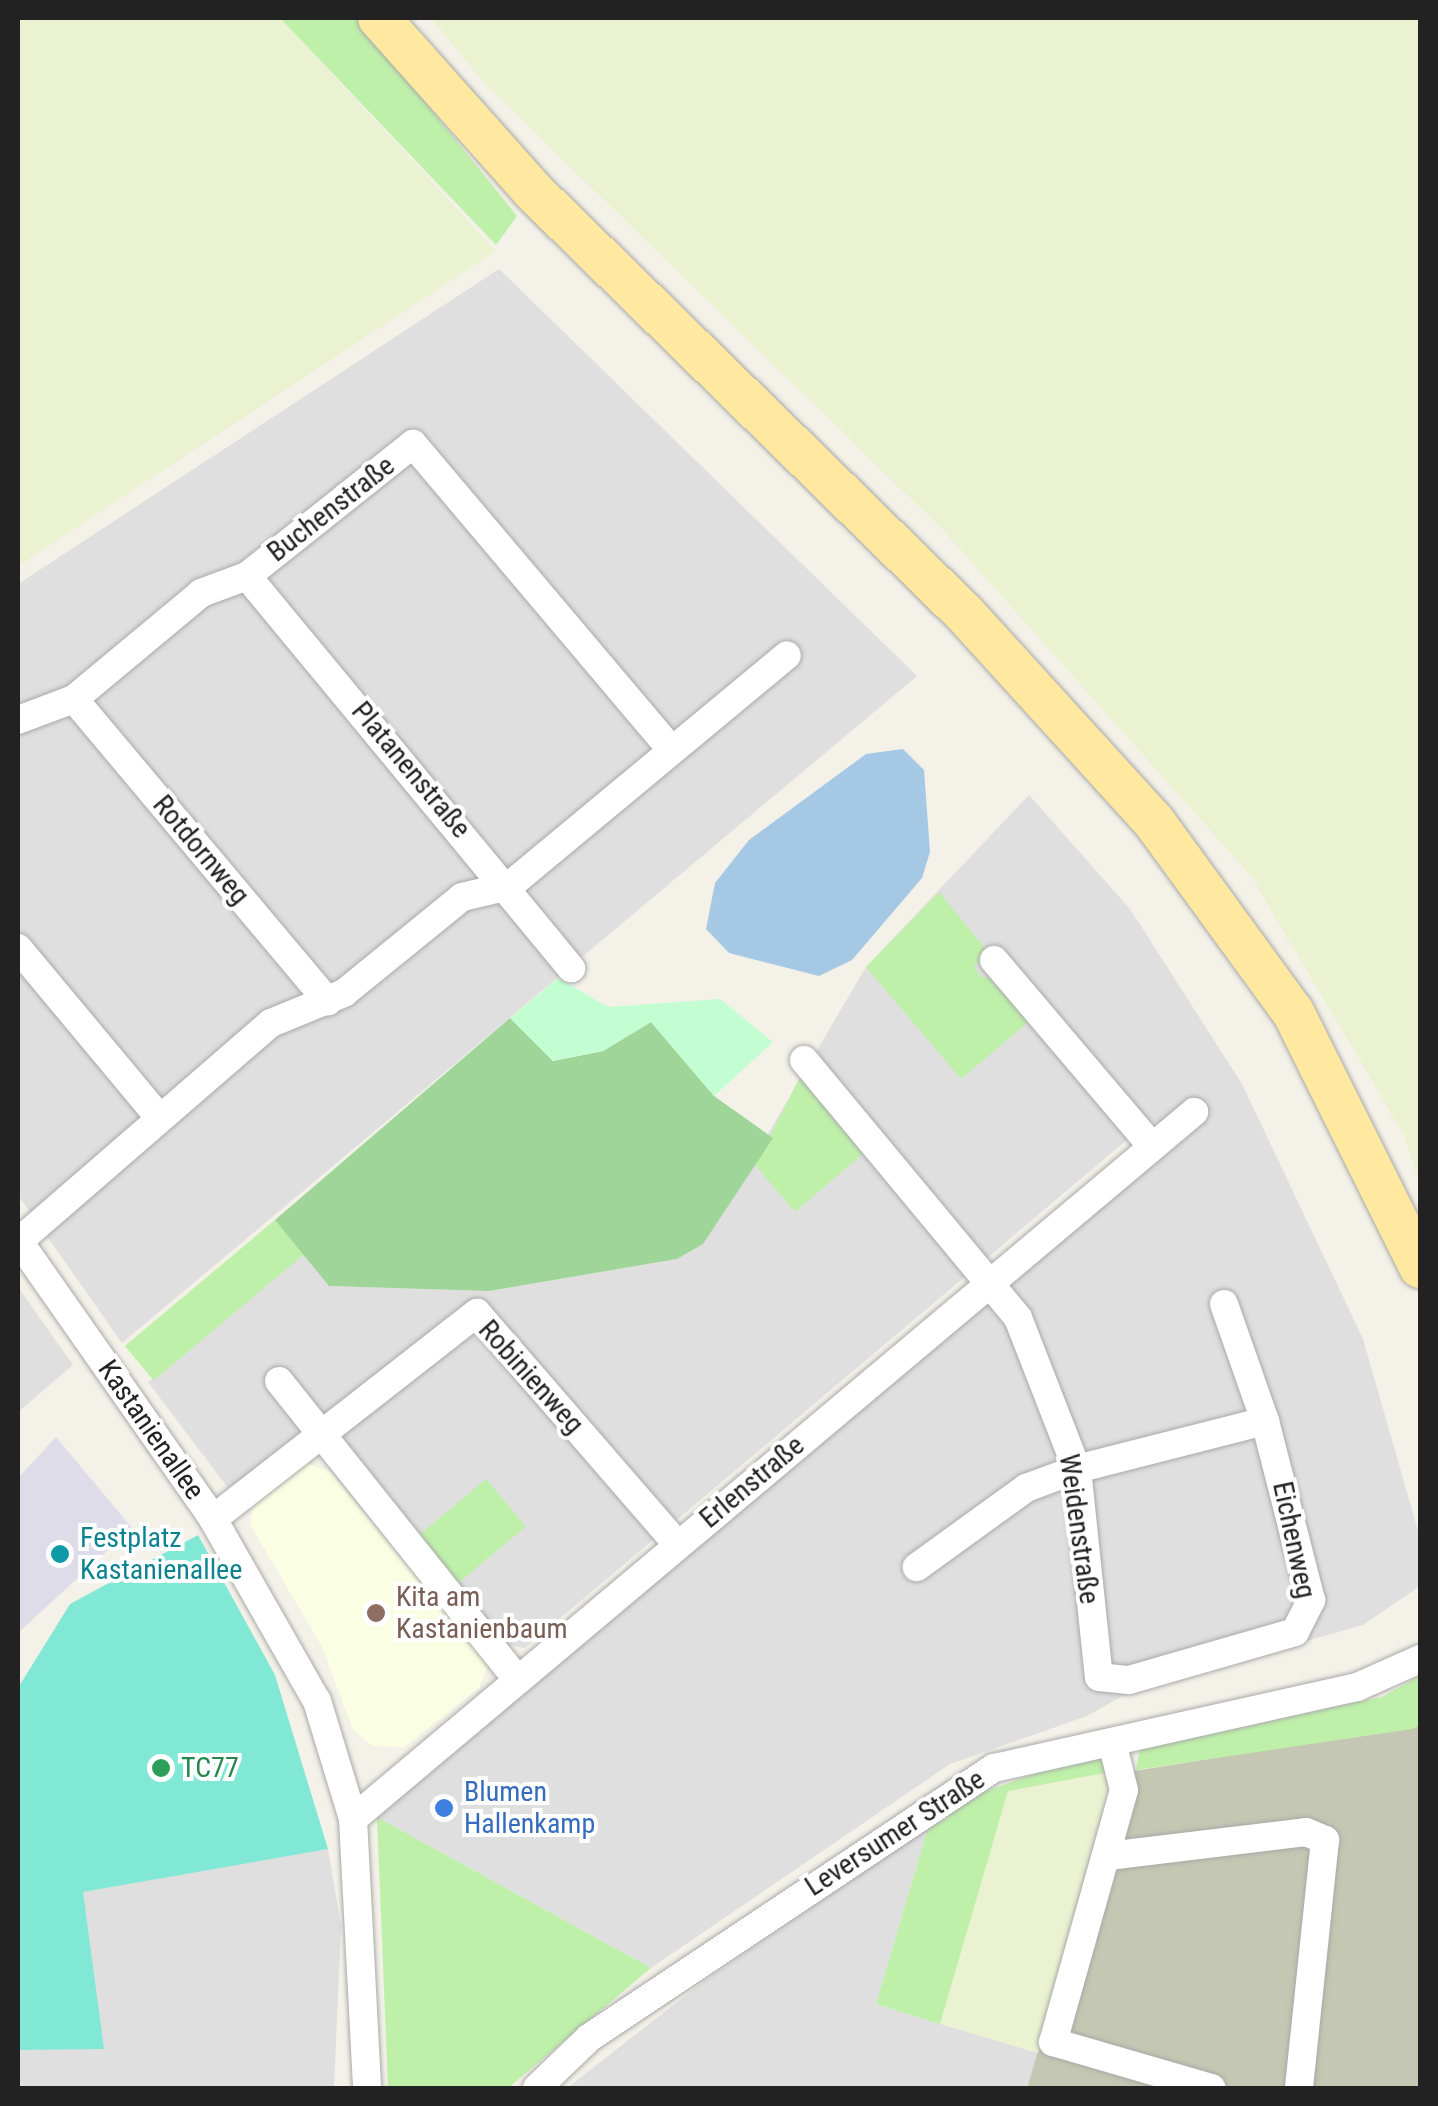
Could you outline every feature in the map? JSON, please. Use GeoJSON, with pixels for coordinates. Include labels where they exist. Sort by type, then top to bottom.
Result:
{"type":"FeatureCollection","features":[{"type":"Feature","properties":{"kind":"main road"},"geometry":{"type":"LineString","coordinates":[[379,18],[533,191],[964,614],[1155,823],[1293,1012],[1420,1267]]}},
{"type":"Feature","properties":{"kind":"street","name":"Buchenstraße"},"geometry":{"type":"LineString","coordinates":[[18,720],[74,699],[201,594],[247,576],[413,444],[670,748]]}},
{"type":"Feature","properties":{"kind":"street","name":"Platanenstraße"},"geometry":{"type":"LineString","coordinates":[[247,576],[509,886],[572,968]]}},
{"type":"Feature","properties":{"kind":"street"},"geometry":{"type":"LineString","coordinates":[[18,1241],[271,1023],[328,1002],[462,897],[509,886],[787,654]]}},
{"type":"Feature","properties":{"kind":"street","name":"Rotdornweg"},"geometry":{"type":"LineString","coordinates":[[74,699],[328,1002]]}},
{"type":"Feature","properties":{"kind":"street"},"geometry":{"type":"LineString","coordinates":[[18,948],[160,1118]]}},
{"type":"Feature","properties":{"kind":"street"},"geometry":{"type":"LineString","coordinates":[[994,960],[1152,1146]]}},
{"type":"Feature","properties":{"kind":"street"},"geometry":{"type":"LineString","coordinates":[[804,1060],[993,1278]]}},
{"type":"Feature","properties":{"kind":"street","name":"Erlenstraße"},"geometry":{"type":"LineString","coordinates":[[352,1819],[1194,1112]]}},
{"type":"Feature","properties":{"kind":"street","name":"Kastanienallee"},"geometry":{"type":"LineString","coordinates":[[18,1241],[213,1519],[317,1702],[352,1819],[367,2088]]}},
{"type":"Feature","properties":{"kind":"street","name":"Weidenstraße"},"geometry":{"type":"LineString","coordinates":[[993,1278],[1044,1376],[1077,1469],[1099,1676]]}},
{"type":"Feature","properties":{"kind":"street","name":"Eichenweg"},"geometry":{"type":"LineString","coordinates":[[1099,1676],[1129,1680],[1295,1632],[1308,1619],[1311,1600],[1265,1421],[1224,1304]]}},
{"type":"Feature","properties":{"kind":"street","name":"Robinienweg"},"geometry":{"type":"LineString","coordinates":[[213,1519],[322,1443],[477,1313],[678,1545]]}},
{"type":"Feature","properties":{"kind":"street"},"geometry":{"type":"LineString","coordinates":[[279,1381],[322,1443],[518,1680]]}},
{"type":"Feature","properties":{"kind":"street"},"geometry":{"type":"LineString","coordinates":[[917,1567],[1026,1488],[1077,1469],[1265,1421]]}},
{"type":"Feature","properties":{"kind":"street","name":"Leversumer Straße"},"geometry":{"type":"LineString","coordinates":[[537,2088],[589,2038],[994,1768],[1357,1687],[1420,1659]]}},
{"type":"Feature","properties":{"kind":"street"},"geometry":{"type":"LineString","coordinates":[[1112,1742],[1124,1790],[1053,2042],[1173,2084],[1210,2088]]}},
{"type":"Feature","properties":{"kind":"street"},"geometry":{"type":"LineString","coordinates":[[1108,1856],[1306,1832],[1325,1840],[1299,2088]]}},
{"type":"Feature","properties":{"kind":"shaded area"},"geometry":{"type":"Polygon","coordinates":[[[18,18],[280,18],[496,251],[18,566],[18,18]]]}},
{"type":"Feature","properties":{"kind":"shaded area"},"geometry":{"type":"Polygon","coordinates":[[[431,18],[1420,18],[1420,1184],[1404,1135],[1251,876],[942,529],[484,83],[431,18]]]}},
{"type":"Feature","properties":{"kind":"shaded area"},"geometry":{"type":"Polygon","coordinates":[[[499,269],[917,676],[122,1343],[18,1195],[18,584],[499,269]]]}},
{"type":"Feature","properties":{"kind":"shaded area"},"geometry":{"type":"Polygon","coordinates":[[[903,749],[924,770],[930,852],[922,878],[852,960],[819,976],[729,953],[706,929],[715,883],[749,840],[866,754],[903,749]]]}},
{"type":"Feature","properties":{"kind":"shaded area"},"geometry":{"type":"Polygon","coordinates":[[[1029,795],[1130,909],[1242,1084],[1363,1339],[1420,1538],[1420,1586],[1363,1625],[1133,1690],[1087,1716],[950,1764],[651,1968],[377,1817],[1208,1113],[1198,1098],[1170,1121],[1147,1123],[525,1648],[504,1644],[326,1425],[228,1488],[148,1382],[304,1254],[329,1286],[489,1291],[677,1259],[703,1244],[866,967],[1029,795]]]}},
{"type":"Feature","properties":{"kind":"shaded area"},"geometry":{"type":"Polygon","coordinates":[[[18,1287],[73,1365],[18,1412],[18,1287]]]}},
{"type":"Feature","properties":{"kind":"shaded area","name":"Festplatz Kastanienallee"},"geometry":{"type":"Polygon","coordinates":[[[56,1437],[132,1528],[18,1633],[18,1478],[56,1437]]]}},
{"type":"Feature","properties":{"kind":"shaded area","name":"Kita am Kastanienbaum"},"geometry":{"type":"Polygon","coordinates":[[[306,1463],[329,1471],[489,1662],[479,1688],[404,1747],[373,1746],[353,1730],[322,1647],[251,1526],[252,1502],[306,1463]]]}},
{"type":"Feature","properties":{"kind":"shaded area","name":"TC77"},"geometry":{"type":"Polygon","coordinates":[[[198,1535],[275,1675],[328,1849],[83,1892],[104,2049],[18,2050],[18,1688],[70,1604],[198,1535]]]}},
{"type":"Feature","properties":{"kind":"shaded area"},"geometry":{"type":"Polygon","coordinates":[[[1420,1725],[1420,2088],[1027,2088],[1121,1773],[1420,1725]]]}},
{"type":"Feature","properties":{"kind":"shaded area"},"geometry":{"type":"Polygon","coordinates":[[[1121,1773],[1038,2053],[940,2024],[1008,1791],[1051,1777],[1121,1773]]]}},
{"type":"Feature","properties":{"kind":"shaded area"},"geometry":{"type":"Polygon","coordinates":[[[928,1828],[876,2004],[1038,2053],[1027,2088],[567,2088],[704,1981],[928,1828]]]}},
{"type":"Feature","properties":{"kind":"shaded area"},"geometry":{"type":"Polygon","coordinates":[[[328,1849],[341,1926],[334,2088],[18,2088],[18,2050],[103,2048],[82,1892],[328,1849]]]}},
{"type":"Feature","properties":{"kind":"green space"},"geometry":{"type":"Polygon","coordinates":[[[280,18],[357,18],[517,216],[496,245],[280,18]]]}},
{"type":"Feature","properties":{"kind":"green space"},"geometry":{"type":"Polygon","coordinates":[[[939,892],[989,953],[974,966],[981,977],[997,978],[1032,1019],[961,1079],[866,967],[939,892]]]}},
{"type":"Feature","properties":{"kind":"green space"},"geometry":{"type":"Polygon","coordinates":[[[558,978],[608,1007],[720,999],[773,1042],[714,1096],[651,1022],[603,1051],[553,1061],[510,1018],[558,978]]]}},
{"type":"Feature","properties":{"kind":"green space"},"geometry":{"type":"Polygon","coordinates":[[[510,1018],[553,1061],[603,1051],[651,1022],[714,1096],[773,1138],[703,1244],[677,1259],[489,1291],[329,1286],[275,1220],[510,1018]]]}},
{"type":"Feature","properties":{"kind":"green space"},"geometry":{"type":"Polygon","coordinates":[[[801,1075],[866,1151],[795,1212],[755,1165],[801,1075]]]}},
{"type":"Feature","properties":{"kind":"green space"},"geometry":{"type":"Polygon","coordinates":[[[275,1220],[304,1254],[154,1380],[125,1346],[275,1220]]]}},
{"type":"Feature","properties":{"kind":"green space"},"geometry":{"type":"Polygon","coordinates":[[[486,1479],[526,1526],[455,1586],[415,1539],[486,1479]]]}},
{"type":"Feature","properties":{"kind":"green space"},"geometry":{"type":"Polygon","coordinates":[[[1420,1676],[1420,1725],[1412,1729],[1136,1770],[1140,1748],[1382,1697],[1420,1676]]]}},
{"type":"Feature","properties":{"kind":"green space"},"geometry":{"type":"Polygon","coordinates":[[[1088,1755],[1106,1758],[1110,1772],[1008,1791],[940,2024],[876,2004],[928,1828],[948,1818],[952,1803],[1088,1755]]]}},
{"type":"Feature","properties":{"kind":"green space"},"geometry":{"type":"Polygon","coordinates":[[[377,1817],[651,1968],[508,2088],[388,2088],[377,1817]]]}},
{"type":"Feature","properties":{"kind":"place","name":"Festplatz Kastanienallee"},"geometry":{"type":"Point","coordinates":[60,1554]}},
{"type":"Feature","properties":{"kind":"place","name":"Kita am Kastanienbaum"},"geometry":{"type":"Point","coordinates":[376,1613]}},
{"type":"Feature","properties":{"kind":"place","name":"TC77"},"geometry":{"type":"Point","coordinates":[161,1768]}},
{"type":"Feature","properties":{"kind":"place","name":"Blumen Hallenkamp"},"geometry":{"type":"Point","coordinates":[444,1808]}}]}
